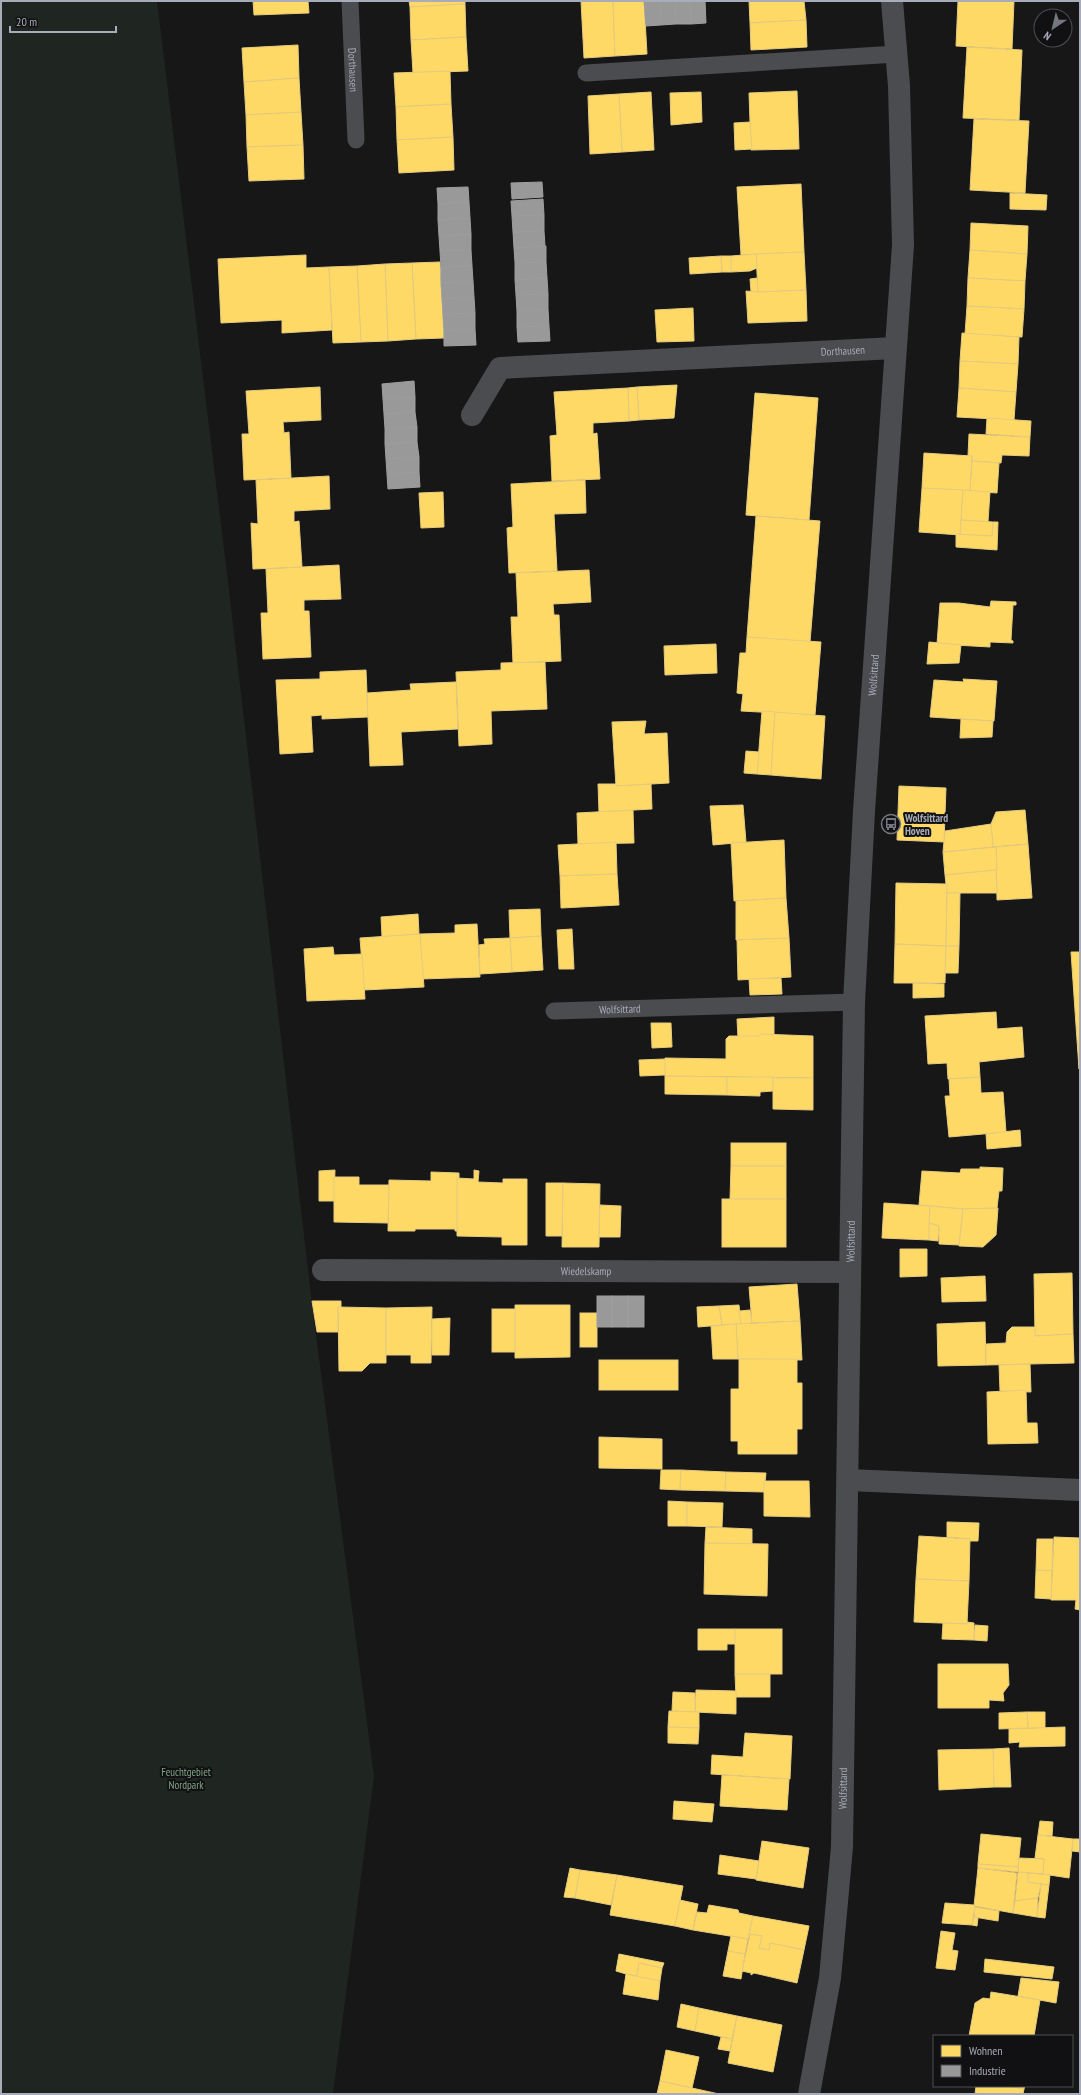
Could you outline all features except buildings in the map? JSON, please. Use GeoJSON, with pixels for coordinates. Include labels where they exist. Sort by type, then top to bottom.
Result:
{"type":"FeatureCollection","features":[{"type":"Feature","properties":{"kind":"street"},"geometry":{"type":"LineString","coordinates":[[892,1],[897,54],[903,245],[895,348]]}},
{"type":"Feature","properties":{"kind":"street","name":"Dorthausen"},"geometry":{"type":"LineString","coordinates":[[472,415],[500,368],[895,348]]}},
{"type":"Feature","properties":{"kind":"street","name":"Wolfsittard"},"geometry":{"type":"LineString","coordinates":[[809,2094],[830,1978],[842,1847],[854,1002],[864,811],[895,348]]}},
{"type":"Feature","properties":{"kind":"street","name":"Wiedelskamp"},"geometry":{"type":"LineString","coordinates":[[323,1270],[849,1272]]}},
{"type":"Feature","properties":{"kind":"street"},"geometry":{"type":"LineString","coordinates":[[848,1480],[1080,1490]]}},
{"type":"Feature","properties":{"kind":"lane","name":"Dorthausen"},"geometry":{"type":"LineString","coordinates":[[350,1],[356,140]]}},
{"type":"Feature","properties":{"kind":"lane"},"geometry":{"type":"LineString","coordinates":[[586,73],[897,54]]}},
{"type":"Feature","properties":{"kind":"lane","name":"Wolfsittard"},"geometry":{"type":"LineString","coordinates":[[554,1012],[854,1002]]}},
{"type":"Feature","properties":{"kind":"green space","name":"Feuchtgebiet Nordpark"},"geometry":{"type":"Polygon","coordinates":[[[1,1],[157,1],[228,582],[313,1313],[374,1776],[333,2094],[1,2094],[1,1]]]}},
{"type":"Feature","properties":{"kind":"place","name":"Wolfsittard Hoven"},"geometry":{"type":"Point","coordinates":[891,824]}}]}
